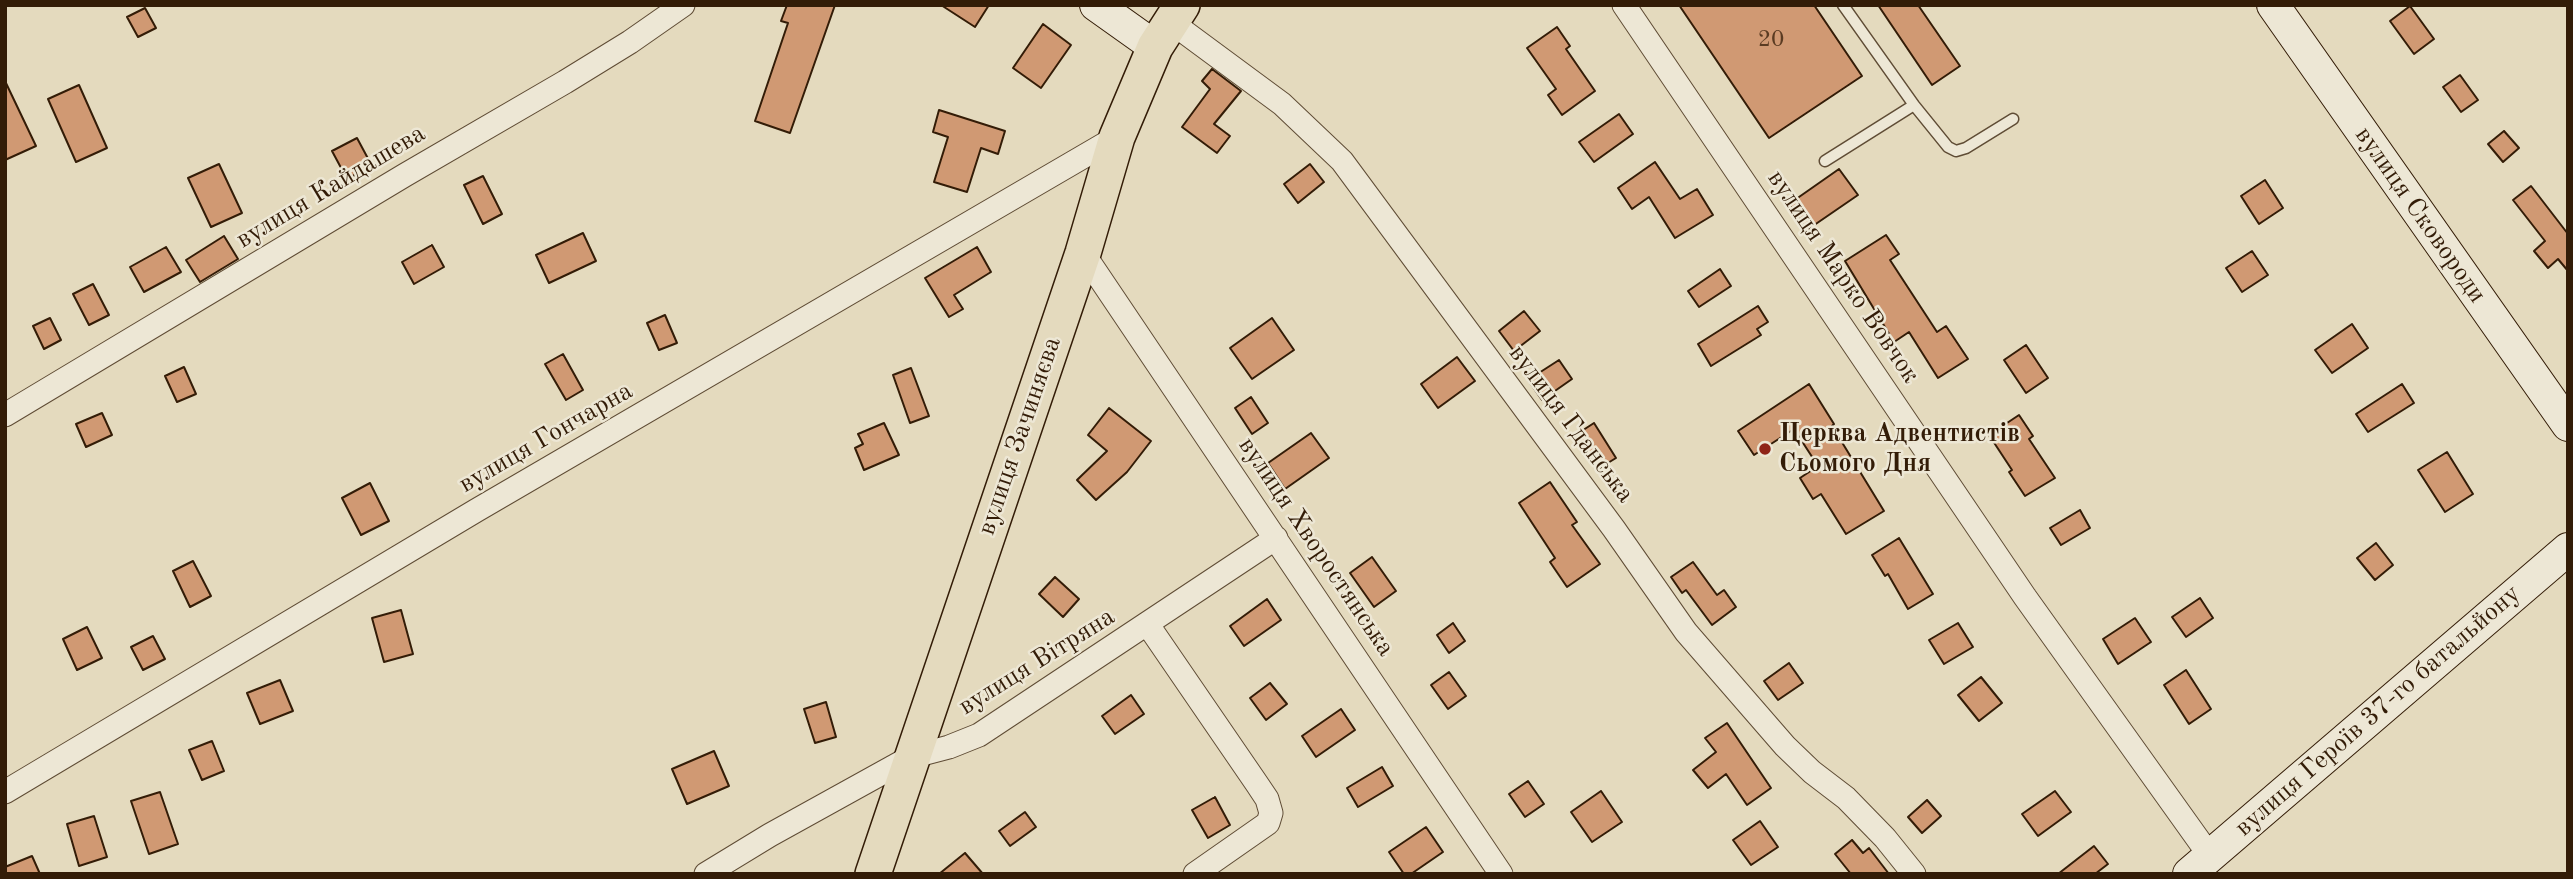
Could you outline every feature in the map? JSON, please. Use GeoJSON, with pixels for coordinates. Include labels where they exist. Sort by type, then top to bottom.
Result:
{"type":"FeatureCollection","features":[{"type":"Feature","properties":{"kind":"main road","name":"вулиця Зачиняєва"},"geometry":{"type":"LineString","coordinates":[[873,874],[1083,253],[1117,137],[1169,25]]}},
{"type":"Feature","properties":{"kind":"street","name":"вулиця Кайдашева"},"geometry":{"type":"LineString","coordinates":[[5,415],[630,43],[683,5]]}},
{"type":"Feature","properties":{"kind":"street"},"geometry":{"type":"LineString","coordinates":[[1096,5],[1169,25]]}},
{"type":"Feature","properties":{"kind":"street","name":"вулиця Марко Вовчок"},"geometry":{"type":"LineString","coordinates":[[1624,5],[2025,597],[2199,865]]}},
{"type":"Feature","properties":{"kind":"street","name":"вулиця Сковороди"},"geometry":{"type":"LineString","coordinates":[[2273,5],[2568,425]]}},
{"type":"Feature","properties":{"kind":"street","name":"вулиця Гданська"},"geometry":{"type":"LineString","coordinates":[[1169,25],[1282,104],[1317,136],[1356,178],[1389,227],[1614,529],[1686,632],[1785,746],[1812,772],[1846,798],[1885,838],[1914,874]]}},
{"type":"Feature","properties":{"kind":"street","name":"вулиця Гончарна"},"geometry":{"type":"LineString","coordinates":[[5,792],[465,517],[1117,137]]}},
{"type":"Feature","properties":{"kind":"street","name":"вулиця Хворостянська"},"geometry":{"type":"LineString","coordinates":[[1083,253],[1501,874]]}},
{"type":"Feature","properties":{"kind":"street","name":"вулиця Вітряна"},"geometry":{"type":"LineString","coordinates":[[706,874],[770,835],[911,757],[979,736],[1276,538]]}},
{"type":"Feature","properties":{"kind":"street","name":"вулиця Героїв 37-го батальйону"},"geometry":{"type":"LineString","coordinates":[[2199,865],[2568,549]]}},
{"type":"Feature","properties":{"kind":"street"},"geometry":{"type":"LineString","coordinates":[[1148,625],[1243,762],[1267,799],[1271,813],[1268,823],[1195,874]]}},
{"type":"Feature","properties":{"kind":"lane"},"geometry":{"type":"LineString","coordinates":[[1843,5],[1942,142],[1956,150],[1966,148],[2013,119]]}},
{"type":"Feature","properties":{"kind":"lane"},"geometry":{"type":"LineString","coordinates":[[1825,161],[1914,106]]}},
{"type":"Feature","properties":{"kind":"building"},"geometry":{"type":"Polygon","coordinates":[[[787,5],[835,5],[790,133],[755,121],[788,23],[781,21],[787,5]]]}},
{"type":"Feature","properties":{"kind":"building"},"geometry":{"type":"Polygon","coordinates":[[[941,5],[989,5],[975,27],[941,5]]]}},
{"type":"Feature","properties":{"kind":"building"},"geometry":{"type":"Polygon","coordinates":[[[1679,5],[1814,5],[1862,76],[1769,138],[1679,5]]]}},
{"type":"Feature","properties":{"kind":"building"},"geometry":{"type":"Polygon","coordinates":[[[1878,5],[1918,5],[1960,66],[1932,85],[1878,5]]]}},
{"type":"Feature","properties":{"kind":"building"},"geometry":{"type":"Polygon","coordinates":[[[2410,6],[2434,39],[2414,54],[2390,21],[2410,6]]]}},
{"type":"Feature","properties":{"kind":"building"},"geometry":{"type":"Polygon","coordinates":[[[145,8],[156,28],[138,37],[127,17],[145,8]]]}},
{"type":"Feature","properties":{"kind":"building"},"geometry":{"type":"Polygon","coordinates":[[[1043,24],[1071,45],[1041,88],[1013,68],[1043,24]]]}},
{"type":"Feature","properties":{"kind":"building"},"geometry":{"type":"Polygon","coordinates":[[[1557,27],[1570,46],[1566,49],[1595,91],[1562,115],[1548,95],[1556,89],[1527,48],[1557,27]]]}},
{"type":"Feature","properties":{"kind":"building"},"geometry":{"type":"Polygon","coordinates":[[[1212,69],[1241,91],[1214,124],[1230,136],[1217,153],[1182,127],[1210,89],[1202,81],[1212,69]]]}},
{"type":"Feature","properties":{"kind":"building"},"geometry":{"type":"Polygon","coordinates":[[[2460,75],[2478,100],[2461,112],[2443,87],[2460,75]]]}},
{"type":"Feature","properties":{"kind":"building"},"geometry":{"type":"Polygon","coordinates":[[[5,81],[36,146],[5,160],[5,81]]]}},
{"type":"Feature","properties":{"kind":"building"},"geometry":{"type":"Polygon","coordinates":[[[79,85],[107,148],[76,162],[48,99],[79,85]]]}},
{"type":"Feature","properties":{"kind":"building"},"geometry":{"type":"Polygon","coordinates":[[[939,110],[1005,131],[998,154],[981,148],[967,192],[934,182],[948,137],[933,132],[939,110]]]}},
{"type":"Feature","properties":{"kind":"building"},"geometry":{"type":"Polygon","coordinates":[[[1619,114],[1633,134],[1594,162],[1579,142],[1619,114]]]}},
{"type":"Feature","properties":{"kind":"building"},"geometry":{"type":"Polygon","coordinates":[[[2504,131],[2519,148],[2503,162],[2488,144],[2504,131]]]}},
{"type":"Feature","properties":{"kind":"building"},"geometry":{"type":"Polygon","coordinates":[[[357,138],[372,166],[347,179],[332,151],[357,138]]]}},
{"type":"Feature","properties":{"kind":"building"},"geometry":{"type":"Polygon","coordinates":[[[1655,162],[1680,199],[1697,189],[1713,215],[1675,238],[1649,197],[1632,209],[1618,188],[1655,162]]]}},
{"type":"Feature","properties":{"kind":"building"},"geometry":{"type":"Polygon","coordinates":[[[219,164],[242,213],[211,227],[188,178],[219,164]]]}},
{"type":"Feature","properties":{"kind":"building"},"geometry":{"type":"Polygon","coordinates":[[[1310,164],[1324,182],[1298,203],[1284,184],[1310,164]]]}},
{"type":"Feature","properties":{"kind":"building"},"geometry":{"type":"Polygon","coordinates":[[[1839,169],[1858,195],[1807,230],[1789,204],[1839,169]]]}},
{"type":"Feature","properties":{"kind":"building"},"geometry":{"type":"Polygon","coordinates":[[[483,176],[502,214],[483,224],[464,185],[483,176]]]}},
{"type":"Feature","properties":{"kind":"building"},"geometry":{"type":"Polygon","coordinates":[[[2265,180],[2283,208],[2259,224],[2241,196],[2265,180]]]}},
{"type":"Feature","properties":{"kind":"building"},"geometry":{"type":"Polygon","coordinates":[[[2531,186],[2568,234],[2568,271],[2558,259],[2548,268],[2534,251],[2545,241],[2513,200],[2531,186]]]}},
{"type":"Feature","properties":{"kind":"building"},"geometry":{"type":"Polygon","coordinates":[[[583,233],[596,261],[549,283],[536,255],[583,233]]]}},
{"type":"Feature","properties":{"kind":"building"},"geometry":{"type":"Polygon","coordinates":[[[1886,235],[1899,254],[1890,260],[1937,332],[1946,326],[1968,359],[1938,378],[1909,332],[1894,342],[1845,261],[1886,235]]]}},
{"type":"Feature","properties":{"kind":"building"},"geometry":{"type":"Polygon","coordinates":[[[224,236],[238,259],[200,282],[186,260],[224,236]]]}},
{"type":"Feature","properties":{"kind":"building"},"geometry":{"type":"Polygon","coordinates":[[[432,245],[444,267],[414,284],[402,262],[432,245]]]}},
{"type":"Feature","properties":{"kind":"building"},"geometry":{"type":"Polygon","coordinates":[[[166,247],[181,272],[144,292],[130,267],[166,247]]]}},
{"type":"Feature","properties":{"kind":"building"},"geometry":{"type":"Polygon","coordinates":[[[977,247],[991,272],[954,295],[963,309],[949,317],[925,278],[977,247]]]}},
{"type":"Feature","properties":{"kind":"building"},"geometry":{"type":"Polygon","coordinates":[[[2252,251],[2268,275],[2242,292],[2226,268],[2252,251]]]}},
{"type":"Feature","properties":{"kind":"building"},"geometry":{"type":"Polygon","coordinates":[[[1720,269],[1731,286],[1699,307],[1688,291],[1720,269]]]}},
{"type":"Feature","properties":{"kind":"building"},"geometry":{"type":"Polygon","coordinates":[[[93,284],[109,315],[89,325],[73,294],[93,284]]]}},
{"type":"Feature","properties":{"kind":"building"},"geometry":{"type":"Polygon","coordinates":[[[1758,306],[1768,322],[1757,329],[1761,335],[1711,366],[1698,344],[1758,306]]]}},
{"type":"Feature","properties":{"kind":"building"},"geometry":{"type":"Polygon","coordinates":[[[1524,311],[1540,331],[1514,351],[1499,331],[1524,311]]]}},
{"type":"Feature","properties":{"kind":"building"},"geometry":{"type":"Polygon","coordinates":[[[665,315],[677,343],[659,350],[647,323],[665,315]]]}},
{"type":"Feature","properties":{"kind":"building"},"geometry":{"type":"Polygon","coordinates":[[[50,318],[61,340],[44,349],[33,326],[50,318]]]}},
{"type":"Feature","properties":{"kind":"building"},"geometry":{"type":"Polygon","coordinates":[[[1272,318],[1294,350],[1252,379],[1230,348],[1272,318]]]}},
{"type":"Feature","properties":{"kind":"building"},"geometry":{"type":"Polygon","coordinates":[[[2352,324],[2368,348],[2332,373],[2315,350],[2352,324]]]}},
{"type":"Feature","properties":{"kind":"building"},"geometry":{"type":"Polygon","coordinates":[[[2026,345],[2048,378],[2026,393],[2004,360],[2026,345]]]}},
{"type":"Feature","properties":{"kind":"building"},"geometry":{"type":"Polygon","coordinates":[[[563,354],[583,390],[566,400],[545,364],[563,354]]]}},
{"type":"Feature","properties":{"kind":"building"},"geometry":{"type":"Polygon","coordinates":[[[1457,357],[1475,381],[1438,408],[1421,384],[1457,357]]]}},
{"type":"Feature","properties":{"kind":"building"},"geometry":{"type":"Polygon","coordinates":[[[1559,360],[1572,379],[1542,400],[1528,380],[1559,360]]]}},
{"type":"Feature","properties":{"kind":"building"},"geometry":{"type":"Polygon","coordinates":[[[184,367],[196,394],[177,402],[165,376],[184,367]]]}},
{"type":"Feature","properties":{"kind":"building"},"geometry":{"type":"Polygon","coordinates":[[[911,368],[929,416],[910,423],[893,375],[911,368]]]}},
{"type":"Feature","properties":{"kind":"building"},"geometry":{"type":"Polygon","coordinates":[[[1809,384],[1884,511],[1846,534],[1821,494],[1813,499],[1800,478],[1818,466],[1794,429],[1754,455],[1738,431],[1809,384]]]}},
{"type":"Feature","properties":{"kind":"building"},"geometry":{"type":"Polygon","coordinates":[[[2402,384],[2414,403],[2368,432],[2356,414],[2402,384]]]}},
{"type":"Feature","properties":{"kind":"building"},"geometry":{"type":"Polygon","coordinates":[[[1251,397],[1268,423],[1252,434],[1235,408],[1251,397]]]}},
{"type":"Feature","properties":{"kind":"building"},"geometry":{"type":"Polygon","coordinates":[[[1109,408],[1151,441],[1127,472],[1096,500],[1077,480],[1107,451],[1088,435],[1109,408]]]}},
{"type":"Feature","properties":{"kind":"building"},"geometry":{"type":"Polygon","coordinates":[[[102,413],[112,435],[86,447],[76,424],[102,413]]]}},
{"type":"Feature","properties":{"kind":"building"},"geometry":{"type":"Polygon","coordinates":[[[2019,415],[2033,436],[2029,439],[2055,478],[2025,496],[1989,435],[2019,415]]]}},
{"type":"Feature","properties":{"kind":"building"},"geometry":{"type":"Polygon","coordinates":[[[884,423],[899,455],[864,470],[855,448],[863,444],[858,434],[884,423]]]}},
{"type":"Feature","properties":{"kind":"building"},"geometry":{"type":"Polygon","coordinates":[[[1594,423],[1616,458],[1598,469],[1577,434],[1594,423]]]}},
{"type":"Feature","properties":{"kind":"building"},"geometry":{"type":"Polygon","coordinates":[[[1311,433],[1329,458],[1285,489],[1268,463],[1311,433]]]}},
{"type":"Feature","properties":{"kind":"building"},"geometry":{"type":"Polygon","coordinates":[[[2447,452],[2473,494],[2445,512],[2418,470],[2447,452]]]}},
{"type":"Feature","properties":{"kind":"building"},"geometry":{"type":"Polygon","coordinates":[[[1550,482],[1577,522],[1572,525],[1600,564],[1567,587],[1550,562],[1555,558],[1519,503],[1550,482]]]}},
{"type":"Feature","properties":{"kind":"building"},"geometry":{"type":"Polygon","coordinates":[[[370,483],[389,521],[361,535],[342,498],[370,483]]]}},
{"type":"Feature","properties":{"kind":"building"},"geometry":{"type":"Polygon","coordinates":[[[2080,510],[2090,528],[2061,545],[2050,528],[2080,510]]]}},
{"type":"Feature","properties":{"kind":"building"},"geometry":{"type":"Polygon","coordinates":[[[1899,538],[1933,594],[1908,609],[1888,574],[1885,576],[1872,555],[1899,538]]]}},
{"type":"Feature","properties":{"kind":"building"},"geometry":{"type":"Polygon","coordinates":[[[2376,543],[2393,565],[2375,580],[2357,558],[2376,543]]]}},
{"type":"Feature","properties":{"kind":"building"},"geometry":{"type":"Polygon","coordinates":[[[1372,557],[1396,591],[1374,607],[1350,573],[1372,557]]]}},
{"type":"Feature","properties":{"kind":"building"},"geometry":{"type":"Polygon","coordinates":[[[193,561],[211,596],[190,607],[173,571],[193,561]]]}},
{"type":"Feature","properties":{"kind":"building"},"geometry":{"type":"Polygon","coordinates":[[[1693,562],[1717,595],[1724,590],[1736,607],[1712,625],[1686,590],[1682,593],[1671,577],[1693,562]]]}},
{"type":"Feature","properties":{"kind":"building"},"geometry":{"type":"Polygon","coordinates":[[[1055,577],[1079,599],[1063,617],[1039,594],[1055,577]]]}},
{"type":"Feature","properties":{"kind":"building"},"geometry":{"type":"Polygon","coordinates":[[[2200,598],[2213,618],[2186,637],[2172,617],[2200,598]]]}},
{"type":"Feature","properties":{"kind":"building"},"geometry":{"type":"Polygon","coordinates":[[[1267,599],[1281,620],[1244,646],[1230,626],[1267,599]]]}},
{"type":"Feature","properties":{"kind":"building"},"geometry":{"type":"Polygon","coordinates":[[[401,610],[413,654],[384,662],[372,618],[401,610]]]}},
{"type":"Feature","properties":{"kind":"building"},"geometry":{"type":"Polygon","coordinates":[[[2135,618],[2151,642],[2118,664],[2103,639],[2135,618]]]}},
{"type":"Feature","properties":{"kind":"building"},"geometry":{"type":"Polygon","coordinates":[[[1453,623],[1465,641],[1449,653],[1437,635],[1453,623]]]}},
{"type":"Feature","properties":{"kind":"building"},"geometry":{"type":"Polygon","coordinates":[[[1958,623],[1973,647],[1944,664],[1929,640],[1958,623]]]}},
{"type":"Feature","properties":{"kind":"building"},"geometry":{"type":"Polygon","coordinates":[[[87,627],[102,658],[77,670],[63,639],[87,627]]]}},
{"type":"Feature","properties":{"kind":"building"},"geometry":{"type":"Polygon","coordinates":[[[153,636],[165,659],[143,670],[131,647],[153,636]]]}},
{"type":"Feature","properties":{"kind":"building"},"geometry":{"type":"Polygon","coordinates":[[[1789,663],[1803,683],[1778,700],[1764,681],[1789,663]]]}},
{"type":"Feature","properties":{"kind":"building"},"geometry":{"type":"Polygon","coordinates":[[[2186,670],[2211,709],[2189,724],[2164,685],[2186,670]]]}},
{"type":"Feature","properties":{"kind":"building"},"geometry":{"type":"Polygon","coordinates":[[[1449,672],[1466,696],[1448,709],[1431,685],[1449,672]]]}},
{"type":"Feature","properties":{"kind":"building"},"geometry":{"type":"Polygon","coordinates":[[[1981,677],[2002,703],[1979,721],[1958,695],[1981,677]]]}},
{"type":"Feature","properties":{"kind":"building"},"geometry":{"type":"Polygon","coordinates":[[[280,680],[293,711],[260,724],[247,693],[280,680]]]}},
{"type":"Feature","properties":{"kind":"building"},"geometry":{"type":"Polygon","coordinates":[[[1270,683],[1287,704],[1266,720],[1250,698],[1270,683]]]}},
{"type":"Feature","properties":{"kind":"building"},"geometry":{"type":"Polygon","coordinates":[[[1131,695],[1144,714],[1115,734],[1102,716],[1131,695]]]}},
{"type":"Feature","properties":{"kind":"building"},"geometry":{"type":"Polygon","coordinates":[[[826,702],[836,737],[815,743],[804,709],[826,702]]]}},
{"type":"Feature","properties":{"kind":"building"},"geometry":{"type":"Polygon","coordinates":[[[1341,709],[1355,730],[1316,757],[1302,736],[1341,709]]]}},
{"type":"Feature","properties":{"kind":"building"},"geometry":{"type":"Polygon","coordinates":[[[1727,723],[1771,788],[1747,805],[1726,774],[1708,788],[1693,770],[1716,752],[1705,738],[1727,723]]]}},
{"type":"Feature","properties":{"kind":"building"},"geometry":{"type":"Polygon","coordinates":[[[212,741],[224,771],[202,780],[189,750],[212,741]]]}},
{"type":"Feature","properties":{"kind":"building"},"geometry":{"type":"Polygon","coordinates":[[[714,751],[729,786],[687,804],[672,769],[714,751]]]}},
{"type":"Feature","properties":{"kind":"building"},"geometry":{"type":"Polygon","coordinates":[[[1382,767],[1393,786],[1358,807],[1347,788],[1382,767]]]}},
{"type":"Feature","properties":{"kind":"building"},"geometry":{"type":"Polygon","coordinates":[[[1528,781],[1544,804],[1525,817],[1509,794],[1528,781]]]}},
{"type":"Feature","properties":{"kind":"building"},"geometry":{"type":"Polygon","coordinates":[[[1601,791],[1622,822],[1592,842],[1571,812],[1601,791]]]}},
{"type":"Feature","properties":{"kind":"building"},"geometry":{"type":"Polygon","coordinates":[[[2055,791],[2071,812],[2038,836],[2022,814],[2055,791]]]}},
{"type":"Feature","properties":{"kind":"building"},"geometry":{"type":"Polygon","coordinates":[[[160,792],[178,844],[149,854],[131,801],[160,792]]]}},
{"type":"Feature","properties":{"kind":"building"},"geometry":{"type":"Polygon","coordinates":[[[1215,797],[1230,825],[1208,838],[1192,810],[1215,797]]]}},
{"type":"Feature","properties":{"kind":"building"},"geometry":{"type":"Polygon","coordinates":[[[1927,800],[1941,816],[1922,833],[1908,817],[1927,800]]]}},
{"type":"Feature","properties":{"kind":"building"},"geometry":{"type":"Polygon","coordinates":[[[1025,812],[1036,827],[1010,846],[999,831],[1025,812]]]}},
{"type":"Feature","properties":{"kind":"building"},"geometry":{"type":"Polygon","coordinates":[[[94,816],[107,857],[79,866],[67,824],[94,816]]]}},
{"type":"Feature","properties":{"kind":"building"},"geometry":{"type":"Polygon","coordinates":[[[1760,821],[1778,847],[1751,865],[1733,840],[1760,821]]]}},
{"type":"Feature","properties":{"kind":"building"},"geometry":{"type":"Polygon","coordinates":[[[1426,827],[1443,852],[1411,874],[1404,874],[1389,852],[1426,827]]]}},
{"type":"Feature","properties":{"kind":"building"},"geometry":{"type":"Polygon","coordinates":[[[1852,840],[1863,853],[1869,848],[1889,874],[1851,874],[1835,854],[1852,840]]]}},
{"type":"Feature","properties":{"kind":"building"},"geometry":{"type":"Polygon","coordinates":[[[2094,846],[2108,864],[2095,874],[2058,874],[2094,846]]]}},
{"type":"Feature","properties":{"kind":"building"},"geometry":{"type":"Polygon","coordinates":[[[965,853],[983,874],[939,874],[965,853]]]}},
{"type":"Feature","properties":{"kind":"building"},"geometry":{"type":"Polygon","coordinates":[[[32,856],[40,874],[5,874],[5,867],[32,856]]]}},
{"type":"Feature","properties":{"kind":"place","name":"Церква Адвентистів Сьомого Дня"},"geometry":{"type":"Point","coordinates":[1765,449]}}]}
